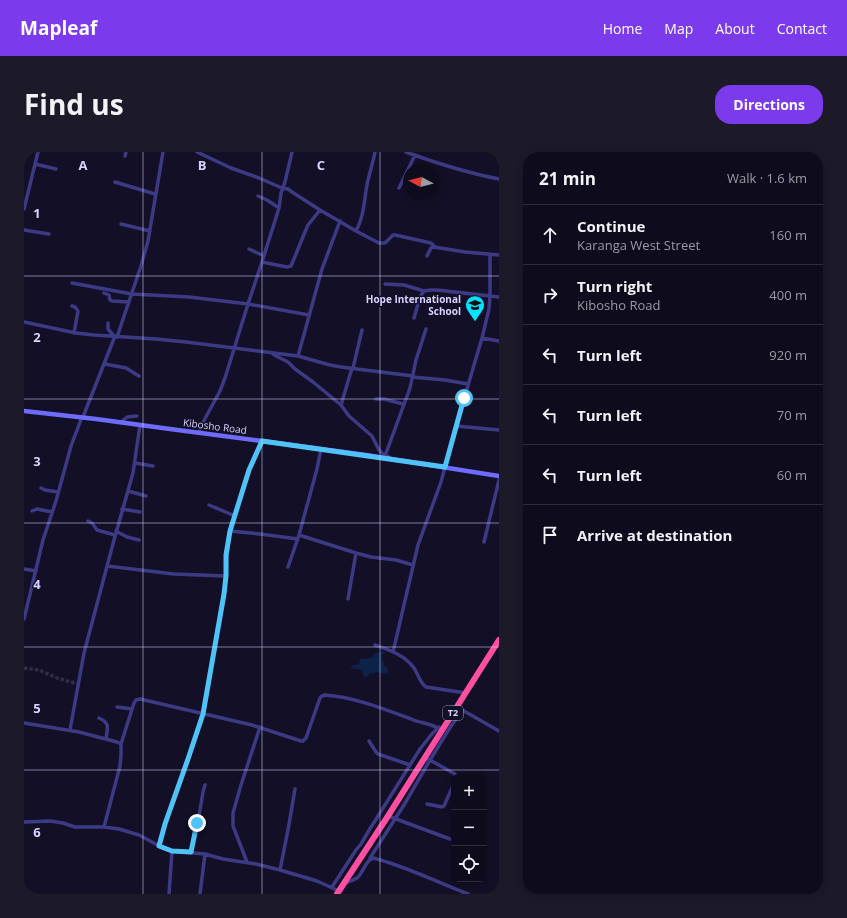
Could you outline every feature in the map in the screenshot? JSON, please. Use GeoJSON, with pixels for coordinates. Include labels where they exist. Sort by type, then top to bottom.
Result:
{"type":"FeatureCollection","features":[{"type":"Feature","properties":{"kind":"highway","name":"T2"},"geometry":{"type":"LineString","coordinates":[[338,892],[346,883],[388,816],[428,758],[445,725],[498,643]]}},
{"type":"Feature","properties":{"kind":"street"},"geometry":{"type":"LineString","coordinates":[[24,206],[38,152]]}},
{"type":"Feature","properties":{"kind":"street"},"geometry":{"type":"LineString","coordinates":[[24,619],[44,540],[71,446],[129,302],[144,254],[150,231],[163,152]]}},
{"type":"Feature","properties":{"kind":"street"},"geometry":{"type":"LineString","coordinates":[[197,152],[231,168],[288,189],[320,210],[379,242],[385,243],[393,235],[395,235],[421,240],[431,243],[435,247],[499,255]]}},
{"type":"Feature","properties":{"kind":"street"},"geometry":{"type":"LineString","coordinates":[[199,433],[225,378],[279,208],[282,188],[285,182],[292,152]]}},
{"type":"Feature","properties":{"kind":"street"},"geometry":{"type":"LineString","coordinates":[[356,230],[364,210],[367,185],[375,152]]}},
{"type":"Feature","properties":{"kind":"street"},"geometry":{"type":"LineString","coordinates":[[409,152],[477,175],[499,179]]}},
{"type":"Feature","properties":{"kind":"street"},"geometry":{"type":"LineString","coordinates":[[399,188],[415,155]]}},
{"type":"Feature","properties":{"kind":"street"},"geometry":{"type":"LineString","coordinates":[[35,164],[56,169]]}},
{"type":"Feature","properties":{"kind":"street"},"geometry":{"type":"LineString","coordinates":[[115,182],[155,194]]}},
{"type":"Feature","properties":{"kind":"street"},"geometry":{"type":"LineString","coordinates":[[258,196],[279,208]]}},
{"type":"Feature","properties":{"kind":"street"},"geometry":{"type":"LineString","coordinates":[[262,262],[287,267],[291,266],[306,228],[320,210]]}},
{"type":"Feature","properties":{"kind":"street"},"geometry":{"type":"LineString","coordinates":[[298,356],[322,269],[340,221]]}},
{"type":"Feature","properties":{"kind":"street"},"geometry":{"type":"LineString","coordinates":[[121,224],[150,231]]}},
{"type":"Feature","properties":{"kind":"street"},"geometry":{"type":"LineString","coordinates":[[24,230],[49,234]]}},
{"type":"Feature","properties":{"kind":"street"},"geometry":{"type":"LineString","coordinates":[[427,256],[431,248],[435,247]]}},
{"type":"Feature","properties":{"kind":"street"},"geometry":{"type":"LineString","coordinates":[[249,249],[264,256]]}},
{"type":"Feature","properties":{"kind":"street"},"geometry":{"type":"LineString","coordinates":[[393,652],[418,545],[437,496],[482,338],[489,309],[490,254]]}},
{"type":"Feature","properties":{"kind":"street"},"geometry":{"type":"LineString","coordinates":[[72,283],[132,294],[189,297],[248,304],[309,315]]}},
{"type":"Feature","properties":{"kind":"street"},"geometry":{"type":"LineString","coordinates":[[385,284],[404,285],[424,291],[439,290],[499,297]]}},
{"type":"Feature","properties":{"kind":"street"},"geometry":{"type":"LineString","coordinates":[[414,318],[420,297],[424,291]]}},
{"type":"Feature","properties":{"kind":"street"},"geometry":{"type":"LineString","coordinates":[[104,293],[108,295],[112,301],[129,302]]}},
{"type":"Feature","properties":{"kind":"street"},"geometry":{"type":"LineString","coordinates":[[72,306],[75,307],[78,312],[74,333]]}},
{"type":"Feature","properties":{"kind":"street"},"geometry":{"type":"LineString","coordinates":[[24,322],[74,333],[156,339],[298,356],[330,365],[468,384]]}},
{"type":"Feature","properties":{"kind":"street"},"geometry":{"type":"LineString","coordinates":[[108,323],[108,329],[115,336]]}},
{"type":"Feature","properties":{"kind":"street"},"geometry":{"type":"LineString","coordinates":[[385,456],[410,388],[426,329]]}},
{"type":"Feature","properties":{"kind":"street"},"geometry":{"type":"LineString","coordinates":[[341,405],[362,330]]}},
{"type":"Feature","properties":{"kind":"street"},"geometry":{"type":"LineString","coordinates":[[482,338],[499,341]]}},
{"type":"Feature","properties":{"kind":"street"},"geometry":{"type":"LineString","coordinates":[[273,353],[288,362],[341,405],[349,416],[372,436],[379,450],[385,456],[410,462]]}},
{"type":"Feature","properties":{"kind":"street"},"geometry":{"type":"LineString","coordinates":[[105,364],[126,368],[139,376]]}},
{"type":"Feature","properties":{"kind":"street"},"geometry":{"type":"LineString","coordinates":[[376,399],[384,398],[403,404]]}},
{"type":"Feature","properties":{"kind":"street","name":"Kibosho Road"},"geometry":{"type":"LineString","coordinates":[[24,411],[83,417],[321,449],[499,476]]}},
{"type":"Feature","properties":{"kind":"street"},"geometry":{"type":"LineString","coordinates":[[121,422],[127,417],[137,416]]}},
{"type":"Feature","properties":{"kind":"street"},"geometry":{"type":"LineString","coordinates":[[70,730],[84,653],[122,509],[132,479],[140,425]]}},
{"type":"Feature","properties":{"kind":"street"},"geometry":{"type":"LineString","coordinates":[[456,426],[499,430]]}},
{"type":"Feature","properties":{"kind":"street"},"geometry":{"type":"LineString","coordinates":[[159,846],[165,824],[203,714],[226,576],[226,555],[230,531],[249,470],[262,441]]}},
{"type":"Feature","properties":{"kind":"street"},"geometry":{"type":"LineString","coordinates":[[288,567],[318,469],[321,449]]}},
{"type":"Feature","properties":{"kind":"street"},"geometry":{"type":"LineString","coordinates":[[135,463],[153,466]]}},
{"type":"Feature","properties":{"kind":"street"},"geometry":{"type":"LineString","coordinates":[[484,542],[499,480]]}},
{"type":"Feature","properties":{"kind":"street"},"geometry":{"type":"LineString","coordinates":[[41,488],[58,492]]}},
{"type":"Feature","properties":{"kind":"street"},"geometry":{"type":"LineString","coordinates":[[128,491],[146,496]]}},
{"type":"Feature","properties":{"kind":"street"},"geometry":{"type":"LineString","coordinates":[[209,505],[235,516]]}},
{"type":"Feature","properties":{"kind":"street"},"geometry":{"type":"LineString","coordinates":[[32,511],[37,509],[52,512]]}},
{"type":"Feature","properties":{"kind":"street"},"geometry":{"type":"LineString","coordinates":[[122,509],[140,512]]}},
{"type":"Feature","properties":{"kind":"street"},"geometry":{"type":"LineString","coordinates":[[88,522],[92,523],[97,530],[116,533],[139,540]]}},
{"type":"Feature","properties":{"kind":"street"},"geometry":{"type":"LineString","coordinates":[[230,531],[298,537],[370,557],[396,560],[413,565]]}},
{"type":"Feature","properties":{"kind":"street"},"geometry":{"type":"LineString","coordinates":[[348,599],[356,553]]}},
{"type":"Feature","properties":{"kind":"street"},"geometry":{"type":"LineString","coordinates":[[107,566],[174,574],[226,576]]}},
{"type":"Feature","properties":{"kind":"street"},"geometry":{"type":"LineString","coordinates":[[24,569],[36,570]]}},
{"type":"Feature","properties":{"kind":"street"},"geometry":{"type":"LineString","coordinates":[[375,645],[393,652],[410,663],[424,686],[466,693]]}},
{"type":"Feature","properties":{"kind":"street"},"geometry":{"type":"LineString","coordinates":[[104,827],[120,766],[122,755],[121,744],[136,700],[140,699],[260,728],[301,741],[303,741],[307,735],[320,698],[325,695],[377,706],[438,728]]}},
{"type":"Feature","properties":{"kind":"street"},"geometry":{"type":"LineString","coordinates":[[117,707],[132,709]]}},
{"type":"Feature","properties":{"kind":"street"},"geometry":{"type":"LineString","coordinates":[[457,707],[499,731]]}},
{"type":"Feature","properties":{"kind":"street"},"geometry":{"type":"LineString","coordinates":[[346,883],[359,876],[404,805],[428,758],[463,710]]}},
{"type":"Feature","properties":{"kind":"street"},"geometry":{"type":"LineString","coordinates":[[100,718],[107,724],[108,728],[106,739]]}},
{"type":"Feature","properties":{"kind":"street"},"geometry":{"type":"LineString","coordinates":[[24,723],[70,730],[121,744]]}},
{"type":"Feature","properties":{"kind":"street"},"geometry":{"type":"LineString","coordinates":[[332,887],[356,850],[362,844],[420,749],[438,728],[445,725]]}},
{"type":"Feature","properties":{"kind":"street"},"geometry":{"type":"LineString","coordinates":[[247,862],[232,822],[233,813],[244,774],[260,728]]}},
{"type":"Feature","properties":{"kind":"street"},"geometry":{"type":"LineString","coordinates":[[369,741],[378,754],[410,765]]}},
{"type":"Feature","properties":{"kind":"street"},"geometry":{"type":"LineString","coordinates":[[428,758],[455,774]]}},
{"type":"Feature","properties":{"kind":"street"},"geometry":{"type":"LineString","coordinates":[[191,852],[205,785]]}},
{"type":"Feature","properties":{"kind":"street"},"geometry":{"type":"LineString","coordinates":[[280,870],[295,789]]}},
{"type":"Feature","properties":{"kind":"street"},"geometry":{"type":"LineString","coordinates":[[427,804],[442,807],[444,806],[451,790]]}},
{"type":"Feature","properties":{"kind":"street"},"geometry":{"type":"LineString","coordinates":[[388,816],[450,839]]}},
{"type":"Feature","properties":{"kind":"street"},"geometry":{"type":"LineString","coordinates":[[24,822],[50,821],[63,823],[74,827],[104,827],[119,829],[138,835],[172,851],[205,854],[280,870],[317,881],[332,887],[338,892]]}},
{"type":"Feature","properties":{"kind":"street"},"geometry":{"type":"LineString","coordinates":[[169,894],[172,851]]}},
{"type":"Feature","properties":{"kind":"street"},"geometry":{"type":"LineString","coordinates":[[200,894],[205,854]]}},
{"type":"Feature","properties":{"kind":"street"},"geometry":{"type":"LineString","coordinates":[[370,858],[415,872],[468,894]]}},
{"type":"Feature","properties":{"kind":"street"},"geometry":{"type":"LineString","coordinates":[[496,894],[499,890]]}},
{"type":"Feature","properties":{"kind":"water"},"geometry":{"type":"Polygon","coordinates":[[[377,652],[385,652],[382,656],[382,660],[384,662],[384,666],[388,669],[387,674],[378,672],[372,674],[370,673],[365,677],[362,670],[350,668],[353,665],[360,663],[360,659],[371,658],[377,652]]]}},
{"type":"Feature","properties":{"kind":"tunnel"},"geometry":{"type":"LineString","coordinates":[[24,668],[39,670],[57,678],[78,684]]}},
{"type":"Feature","properties":{"kind":"place","name":"Hope International School"},"geometry":{"type":"Point","coordinates":[475,322]}},
{"type":"Feature","properties":{"kind":"route"},"geometry":{"type":"LineString","coordinates":[[197,823],[191,852],[172,851],[159,846],[165,824],[203,714],[224,594],[228,539],[249,470],[262,441],[445,467],[464,398]]}}]}
